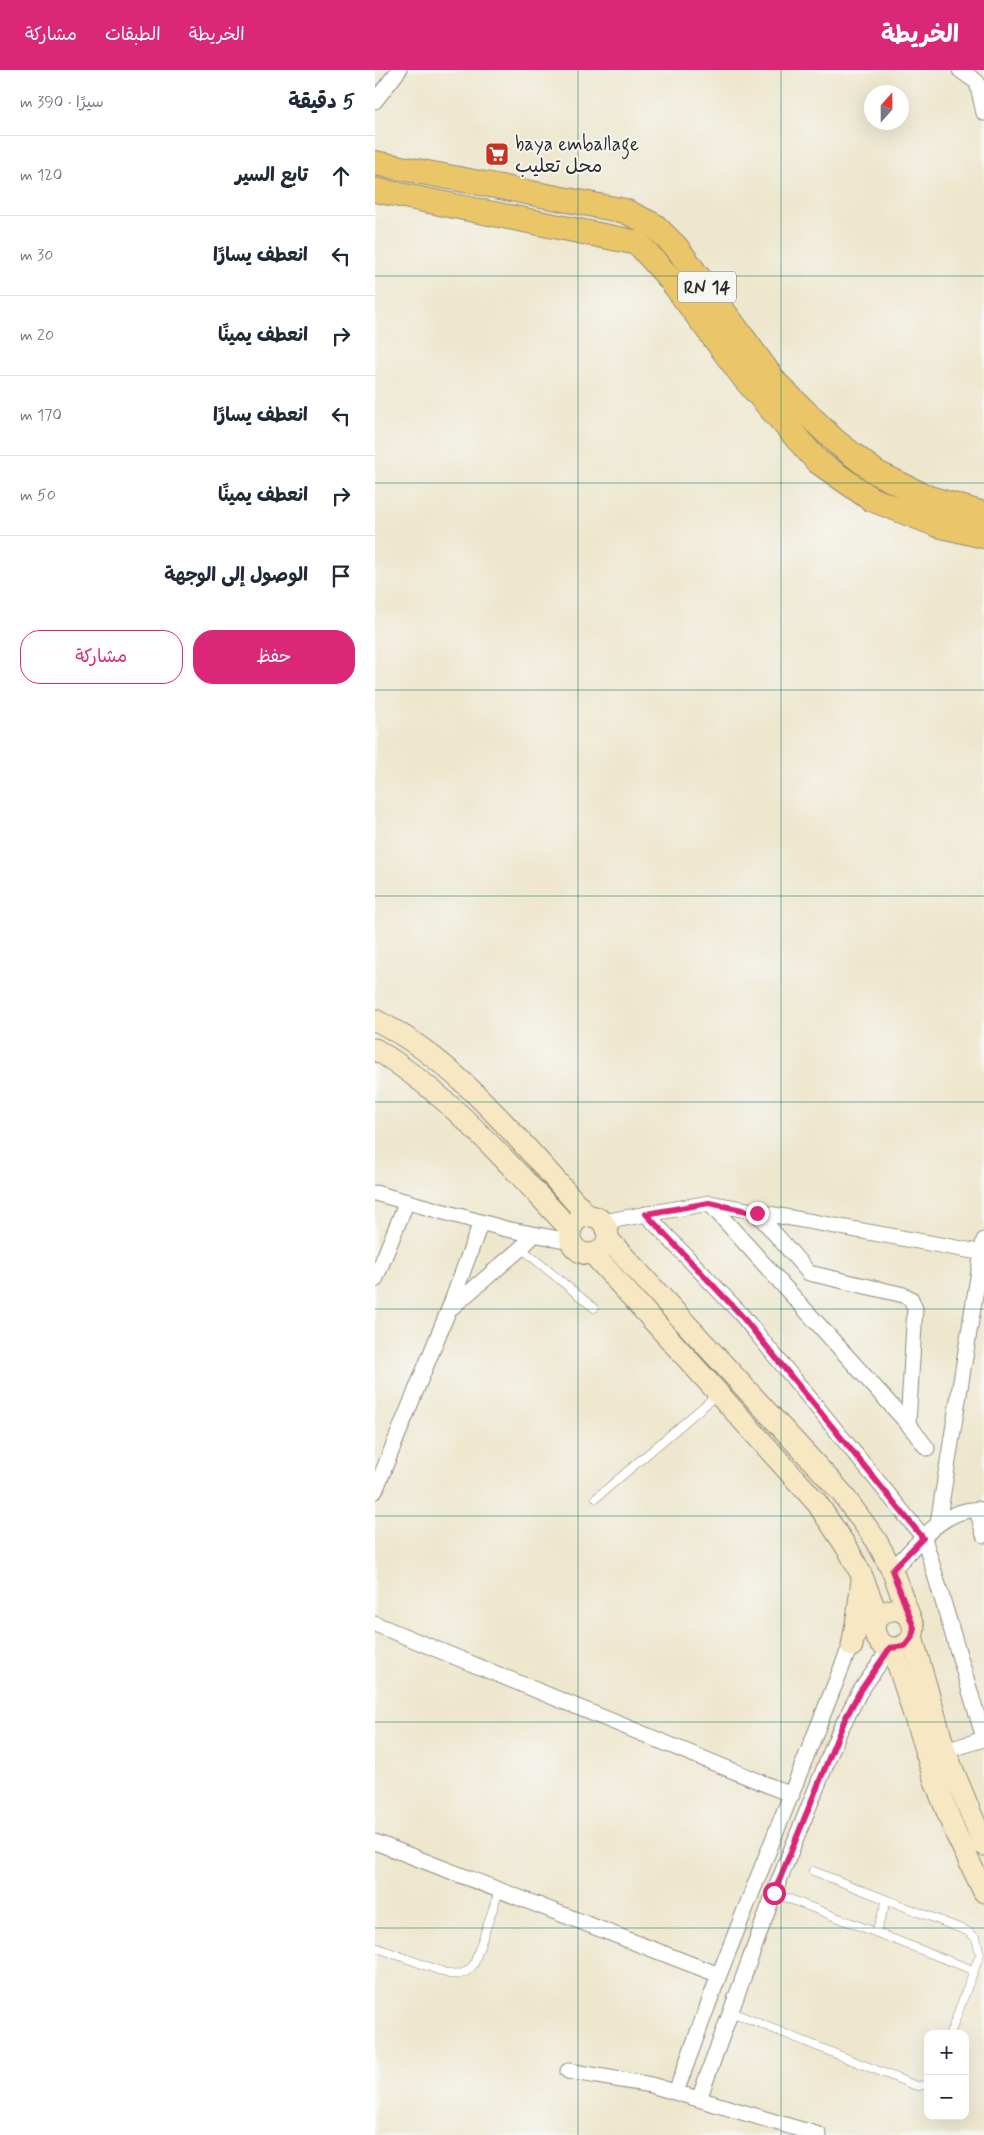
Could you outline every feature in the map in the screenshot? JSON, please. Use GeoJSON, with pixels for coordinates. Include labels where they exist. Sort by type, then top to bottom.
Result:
{"type":"FeatureCollection","features":[{"type":"Feature","properties":{"kind":"main road","name":"RN 14"},"geometry":{"type":"LineString","coordinates":[[375,163],[625,211],[655,226],[677,248],[776,383],[835,441],[885,477],[929,498],[984,514]]}},
{"type":"Feature","properties":{"kind":"main road"},"geometry":{"type":"LineString","coordinates":[[375,190],[638,243],[670,279],[745,379],[817,461],[871,499],[939,525],[984,536]]}},
{"type":"Feature","properties":{"kind":"main road"},"geometry":{"type":"LineString","coordinates":[[375,1020],[432,1056],[455,1074],[479,1098],[600,1226],[841,1492],[876,1540],[892,1570],[913,1623],[912,1637],[945,1751],[984,1845]]}},
{"type":"Feature","properties":{"kind":"main road"},"geometry":{"type":"LineString","coordinates":[[375,1049],[412,1073],[446,1101],[571,1235],[577,1251],[587,1255],[603,1249],[600,1226]]}},
{"type":"Feature","properties":{"kind":"main road"},"geometry":{"type":"LineString","coordinates":[[571,1235],[577,1220],[600,1226]]}},
{"type":"Feature","properties":{"kind":"main road"},"geometry":{"type":"LineString","coordinates":[[593,1254],[817,1504],[849,1550],[862,1576],[877,1619]]}},
{"type":"Feature","properties":{"kind":"main road"},"geometry":{"type":"LineString","coordinates":[[852,1646],[862,1576]]}},
{"type":"Feature","properties":{"kind":"main road"},"geometry":{"type":"LineString","coordinates":[[909,1616],[895,1609],[886,1611],[877,1619],[874,1626],[876,1638],[884,1646],[891,1649],[905,1646],[912,1637]]}},
{"type":"Feature","properties":{"kind":"main road"},"geometry":{"type":"LineString","coordinates":[[891,1649],[935,1782],[955,1832],[984,1892]]}},
{"type":"Feature","properties":{"kind":"street"},"geometry":{"type":"LineString","coordinates":[[375,101],[399,70]]}},
{"type":"Feature","properties":{"kind":"street"},"geometry":{"type":"LineString","coordinates":[[960,70],[977,82],[984,113]]}},
{"type":"Feature","properties":{"kind":"street"},"geometry":{"type":"LineString","coordinates":[[375,1193],[534,1235],[571,1235]]}},
{"type":"Feature","properties":{"kind":"street"},"geometry":{"type":"LineString","coordinates":[[375,1280],[407,1201]]}},
{"type":"Feature","properties":{"kind":"street"},"geometry":{"type":"LineString","coordinates":[[600,1226],[646,1214],[709,1203],[757,1213],[983,1248],[938,1524]]}},
{"type":"Feature","properties":{"kind":"street"},"geometry":{"type":"LineString","coordinates":[[709,1203],[908,1424],[927,1448]]}},
{"type":"Feature","properties":{"kind":"street"},"geometry":{"type":"LineString","coordinates":[[757,1213],[809,1273],[903,1295],[911,1299],[915,1309],[908,1424]]}},
{"type":"Feature","properties":{"kind":"street"},"geometry":{"type":"LineString","coordinates":[[646,1214],[740,1314],[923,1538],[984,1738],[945,1751]]}},
{"type":"Feature","properties":{"kind":"street"},"geometry":{"type":"LineString","coordinates":[[375,1492],[449,1310],[481,1222]]}},
{"type":"Feature","properties":{"kind":"street"},"geometry":{"type":"LineString","coordinates":[[449,1310],[534,1235]]}},
{"type":"Feature","properties":{"kind":"street"},"geometry":{"type":"LineString","coordinates":[[892,1570],[938,1524],[957,1512],[980,1510],[984,1535]]}},
{"type":"Feature","properties":{"kind":"street"},"geometry":{"type":"LineString","coordinates":[[676,2092],[719,1975],[852,1646],[877,1619]]}},
{"type":"Feature","properties":{"kind":"street"},"geometry":{"type":"LineString","coordinates":[[375,1624],[792,1795]]}},
{"type":"Feature","properties":{"kind":"street"},"geometry":{"type":"LineString","coordinates":[[699,2099],[774,1893],[845,1719],[859,1693],[891,1649]]}},
{"type":"Feature","properties":{"kind":"street"},"geometry":{"type":"LineString","coordinates":[[375,1842],[719,1975]]}},
{"type":"Feature","properties":{"kind":"street"},"geometry":{"type":"LineString","coordinates":[[568,2071],[651,2085],[799,2132],[819,2135]]}},
{"type":"Feature","properties":{"kind":"lane"},"geometry":{"type":"LineString","coordinates":[[521,1248],[594,1308]]}},
{"type":"Feature","properties":{"kind":"lane"},"geometry":{"type":"LineString","coordinates":[[596,1498],[719,1393]]}},
{"type":"Feature","properties":{"kind":"lane"},"geometry":{"type":"LineString","coordinates":[[813,1871],[972,1934],[976,1938],[980,1948],[951,2030]]}},
{"type":"Feature","properties":{"kind":"lane"},"geometry":{"type":"LineString","coordinates":[[375,1946],[449,1974],[461,1975],[474,1964],[499,1891]]}},
{"type":"Feature","properties":{"kind":"lane"},"geometry":{"type":"LineString","coordinates":[[774,1893],[973,1970]]}},
{"type":"Feature","properties":{"kind":"lane"},"geometry":{"type":"LineString","coordinates":[[875,1932],[887,1900]]}},
{"type":"Feature","properties":{"kind":"lane"},"geometry":{"type":"LineString","coordinates":[[731,2012],[914,2085],[924,2085]]}},
{"type":"Feature","properties":{"kind":"place","name":"baya emballage محل تعليب"},"geometry":{"type":"Point","coordinates":[497,154]}},
{"type":"Feature","properties":{"kind":"route"},"geometry":{"type":"LineString","coordinates":[[757,1213],[709,1203],[646,1214],[740,1314],[923,1538],[892,1570],[913,1623],[912,1637],[905,1646],[890,1648],[859,1693],[839,1732],[774,1893]]}}]}
